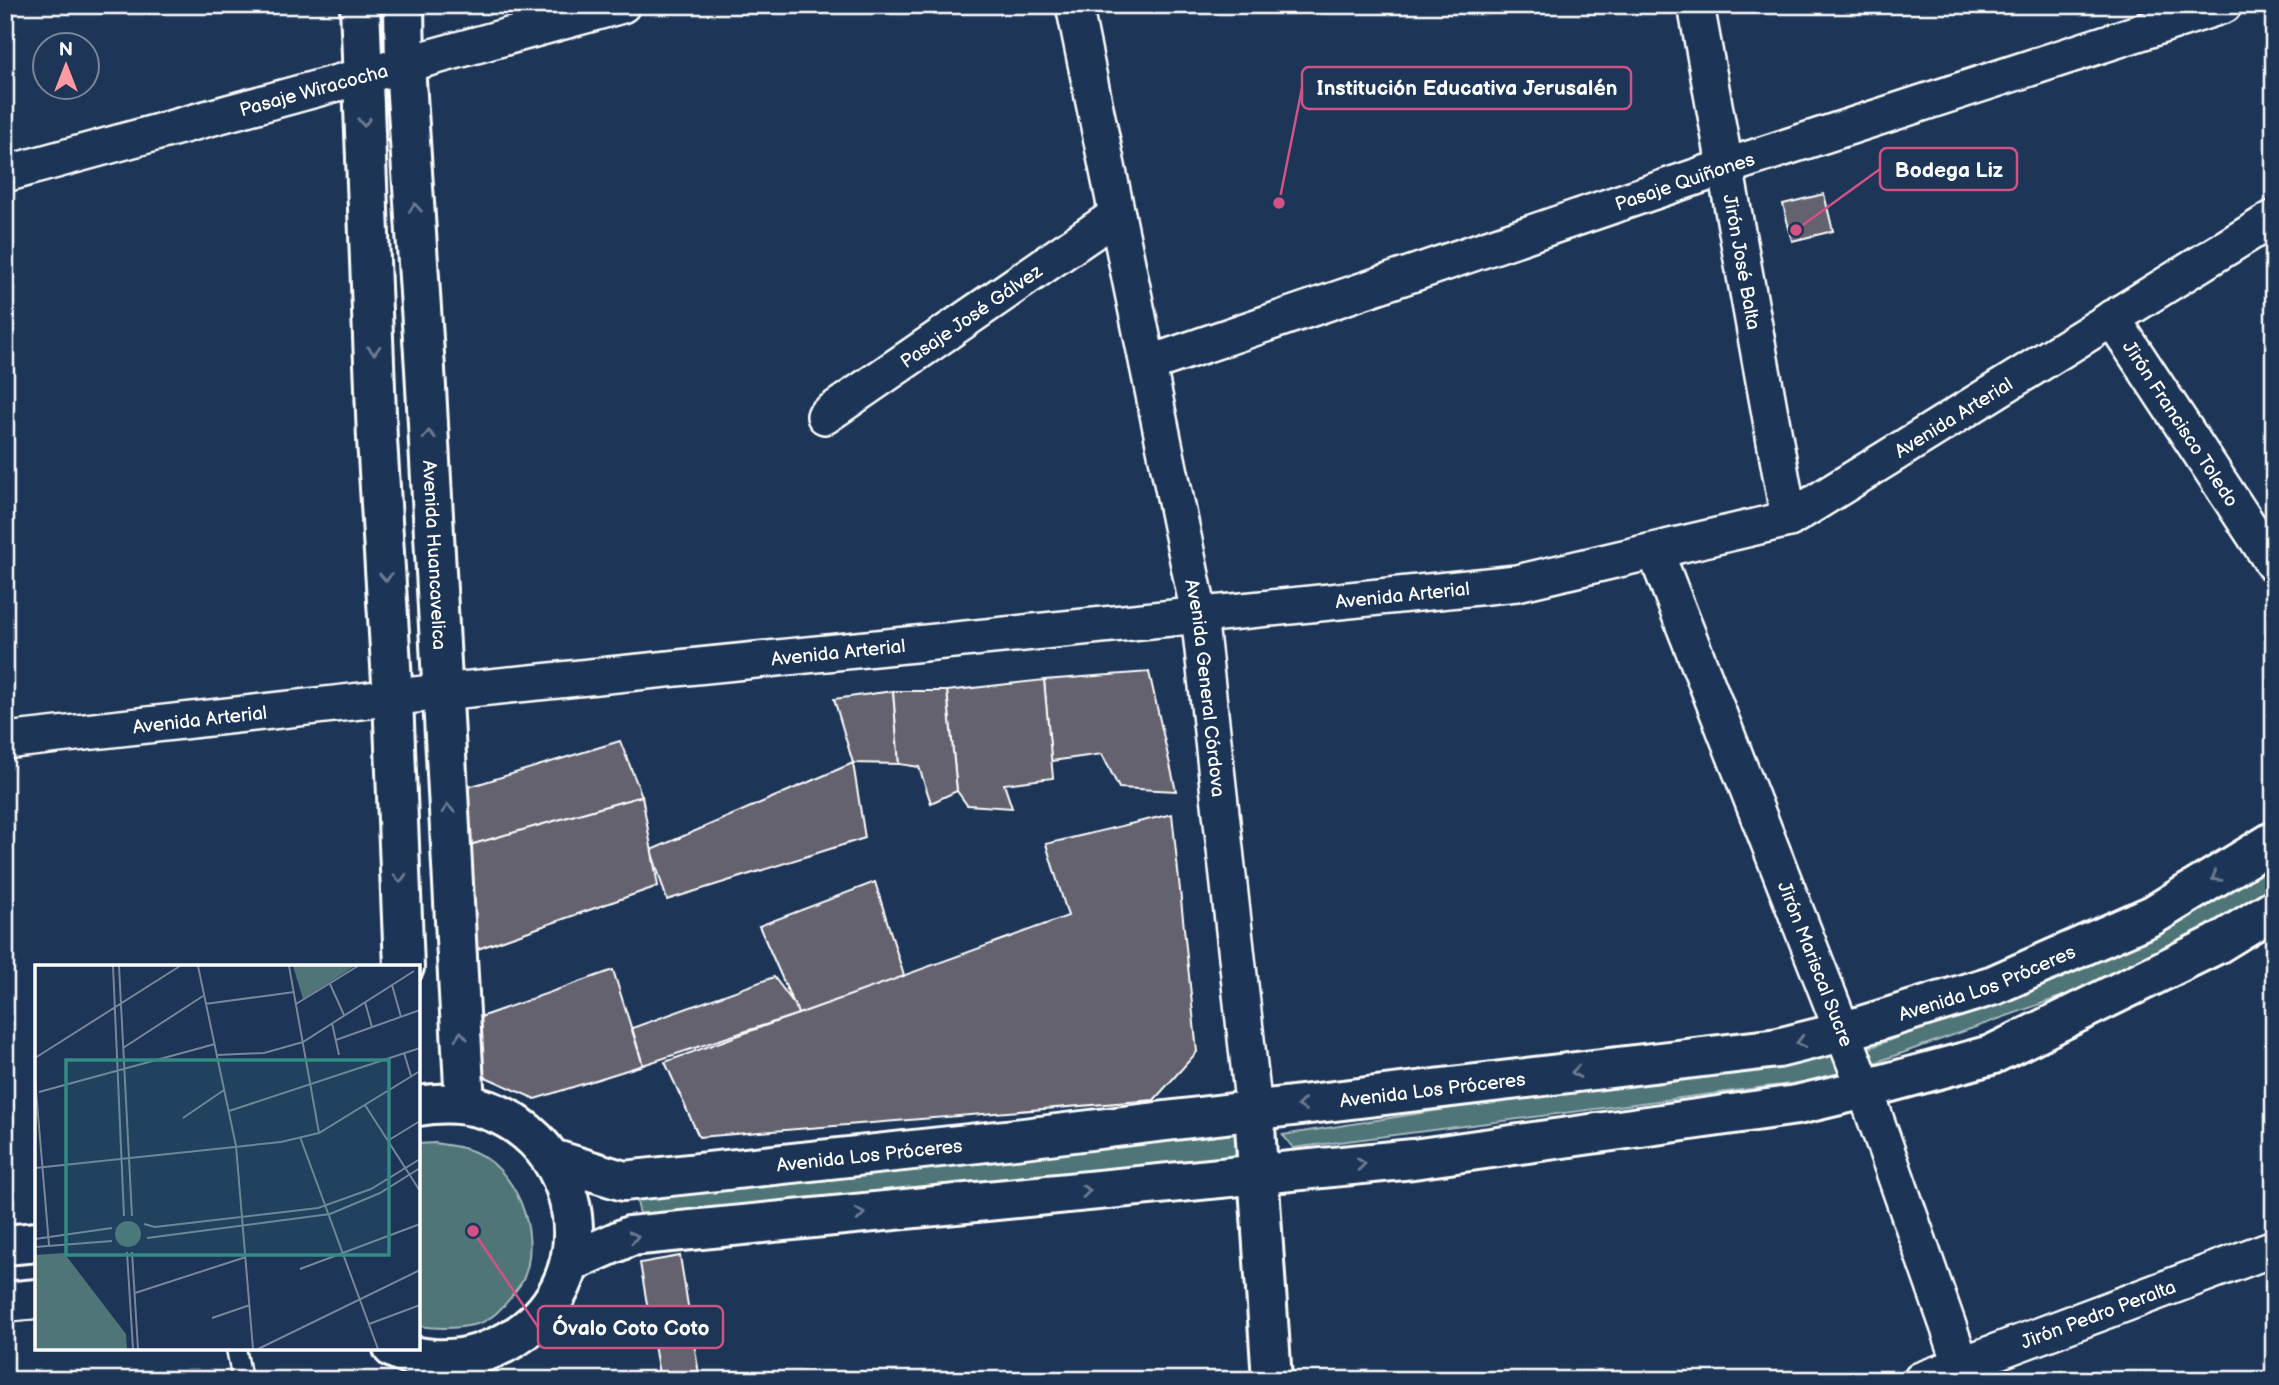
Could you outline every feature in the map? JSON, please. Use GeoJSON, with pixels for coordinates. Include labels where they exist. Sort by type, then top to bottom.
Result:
{"type":"FeatureCollection","features":[{"type":"Feature","properties":{"kind":"street"},"geometry":{"type":"LineString","coordinates":[[360,5],[377,425],[393,698],[404,965]]}},
{"type":"Feature","properties":{"kind":"street","name":"Avenida Huancavelica"},"geometry":{"type":"LineString","coordinates":[[404,5],[405,65],[425,369],[464,1104]]}},
{"type":"Feature","properties":{"kind":"street","name":"Pasaje Wiracocha"},"geometry":{"type":"LineString","coordinates":[[5,174],[622,5]]}},
{"type":"Feature","properties":{"kind":"street","name":"Avenida General Córdova"},"geometry":{"type":"LineString","coordinates":[[1074,5],[1199,614],[1254,1111],[1272,1380]]}},
{"type":"Feature","properties":{"kind":"street","name":"Jirón José Balta"},"geometry":{"type":"LineString","coordinates":[[1696,5],[1789,519]]}},
{"type":"Feature","properties":{"kind":"street","name":"Pasaje Quiñones"},"geometry":{"type":"LineString","coordinates":[[1148,364],[1725,166],[2224,5]]}},
{"type":"Feature","properties":{"kind":"street","name":"Pasaje José Gálvez"},"geometry":{"type":"LineString","coordinates":[[825,416],[1117,215]]}},
{"type":"Feature","properties":{"kind":"street","name":"Avenida Arterial"},"geometry":{"type":"LineString","coordinates":[[5,741],[441,692],[1517,583],[1656,551],[1789,519],[2274,218]]}},
{"type":"Feature","properties":{"kind":"street","name":"Jirón Francisco Toledo"},"geometry":{"type":"LineString","coordinates":[[2112,318],[2274,565]]}},
{"type":"Feature","properties":{"kind":"street","name":"Jirón Mariscal Sucre"},"geometry":{"type":"LineString","coordinates":[[1656,551],[1865,1090],[1964,1372]]}},
{"type":"Feature","properties":{"kind":"street","name":"Avenida Los Próceres"},"geometry":{"type":"LineString","coordinates":[[552,1159],[624,1181],[1015,1139],[1777,1048],[1842,1032],[1994,985],[2140,921],[2274,841]]}},
{"type":"Feature","properties":{"kind":"street"},"geometry":{"type":"LineString","coordinates":[[570,1262],[630,1236],[1468,1151],[1797,1105],[1865,1090],[1991,1055],[2217,944],[2274,909]]}},
{"type":"Feature","properties":{"kind":"street"},"geometry":{"type":"LineString","coordinates":[[399,1350],[451,1369],[503,1346],[533,1325],[557,1297],[570,1262],[574,1227],[568,1191],[552,1159],[528,1133],[498,1114],[464,1104],[420,1106]]}},
{"type":"Feature","properties":{"kind":"street"},"geometry":{"type":"LineString","coordinates":[[5,1245],[35,1242]]}},
{"type":"Feature","properties":{"kind":"street","name":"Jirón Pedro Peralta"},"geometry":{"type":"LineString","coordinates":[[1921,1380],[1964,1372],[2274,1248]]}},
{"type":"Feature","properties":{"kind":"street"},"geometry":{"type":"LineString","coordinates":[[5,1302],[35,1299]]}},
{"type":"Feature","properties":{"kind":"lane"},"geometry":{"type":"LineString","coordinates":[[236,1350],[242,1380]]}},
{"type":"Feature","properties":{"kind":"green space"},"geometry":{"type":"Polygon","coordinates":[[[2274,858],[2274,887],[2134,971],[1874,1063],[1864,1050],[2127,948],[2274,858]]]}},
{"type":"Feature","properties":{"kind":"green space"},"geometry":{"type":"Polygon","coordinates":[[[1834,1047],[1843,1077],[1293,1148],[1283,1135],[1834,1047]]]}},
{"type":"Feature","properties":{"kind":"green space"},"geometry":{"type":"Polygon","coordinates":[[[1236,1134],[1241,1163],[642,1222],[635,1194],[1236,1134]]]}},
{"type":"Feature","properties":{"kind":"green space"},"geometry":{"type":"Polygon","coordinates":[[[435,1143],[467,1149],[484,1157],[499,1169],[512,1185],[527,1222],[530,1242],[523,1280],[496,1314],[470,1326],[420,1326],[420,1144],[435,1143]]]}},
{"type":"Feature","properties":{"kind":"building"},"geometry":{"type":"Polygon","coordinates":[[[1824,194],[1833,231],[1792,241],[1783,204],[1824,194]]]}},
{"type":"Feature","properties":{"kind":"building"},"geometry":{"type":"Polygon","coordinates":[[[1149,672],[1176,791],[1119,788],[1102,754],[1051,761],[1044,680],[1149,672]]]}},
{"type":"Feature","properties":{"kind":"building"},"geometry":{"type":"Polygon","coordinates":[[[1044,680],[1053,778],[1004,784],[1012,808],[967,805],[957,791],[947,691],[1044,680]]]}},
{"type":"Feature","properties":{"kind":"building"},"geometry":{"type":"Polygon","coordinates":[[[893,691],[899,764],[853,763],[834,699],[893,691]]]}},
{"type":"Feature","properties":{"kind":"building"},"geometry":{"type":"Polygon","coordinates":[[[893,691],[947,691],[957,791],[931,803],[919,767],[899,764],[893,691]]]}},
{"type":"Feature","properties":{"kind":"building"},"geometry":{"type":"Polygon","coordinates":[[[620,741],[642,796],[463,847],[462,789],[620,741]]]}},
{"type":"Feature","properties":{"kind":"building"},"geometry":{"type":"Polygon","coordinates":[[[853,763],[865,838],[667,900],[651,850],[853,763]]]}},
{"type":"Feature","properties":{"kind":"building"},"geometry":{"type":"Polygon","coordinates":[[[642,796],[658,886],[469,952],[463,847],[642,796]]]}},
{"type":"Feature","properties":{"kind":"building"},"geometry":{"type":"Polygon","coordinates":[[[1172,814],[1197,1052],[1154,1100],[699,1137],[665,1062],[1068,916],[1046,844],[1172,814]]]}},
{"type":"Feature","properties":{"kind":"building"},"geometry":{"type":"Polygon","coordinates":[[[875,882],[904,976],[798,1014],[759,926],[875,882]]]}},
{"type":"Feature","properties":{"kind":"building"},"geometry":{"type":"Polygon","coordinates":[[[613,970],[643,1065],[535,1099],[472,1071],[469,1021],[613,970]]]}},
{"type":"Feature","properties":{"kind":"building"},"geometry":{"type":"Polygon","coordinates":[[[774,977],[795,1005],[798,1014],[643,1065],[632,1028],[774,977]]]}},
{"type":"Feature","properties":{"kind":"building"},"geometry":{"type":"Polygon","coordinates":[[[680,1256],[700,1380],[660,1380],[640,1263],[680,1256]]]}},
{"type":"Feature","properties":{"kind":"place","name":"Institución Educativa Jerusalén"},"geometry":{"type":"Point","coordinates":[1279,203]}},
{"type":"Feature","properties":{"kind":"place","name":"Bodega Liz"},"geometry":{"type":"Point","coordinates":[1796,230]}},
{"type":"Feature","properties":{"kind":"place","name":"Óvalo Coto Coto"},"geometry":{"type":"Point","coordinates":[473,1231]}}]}
